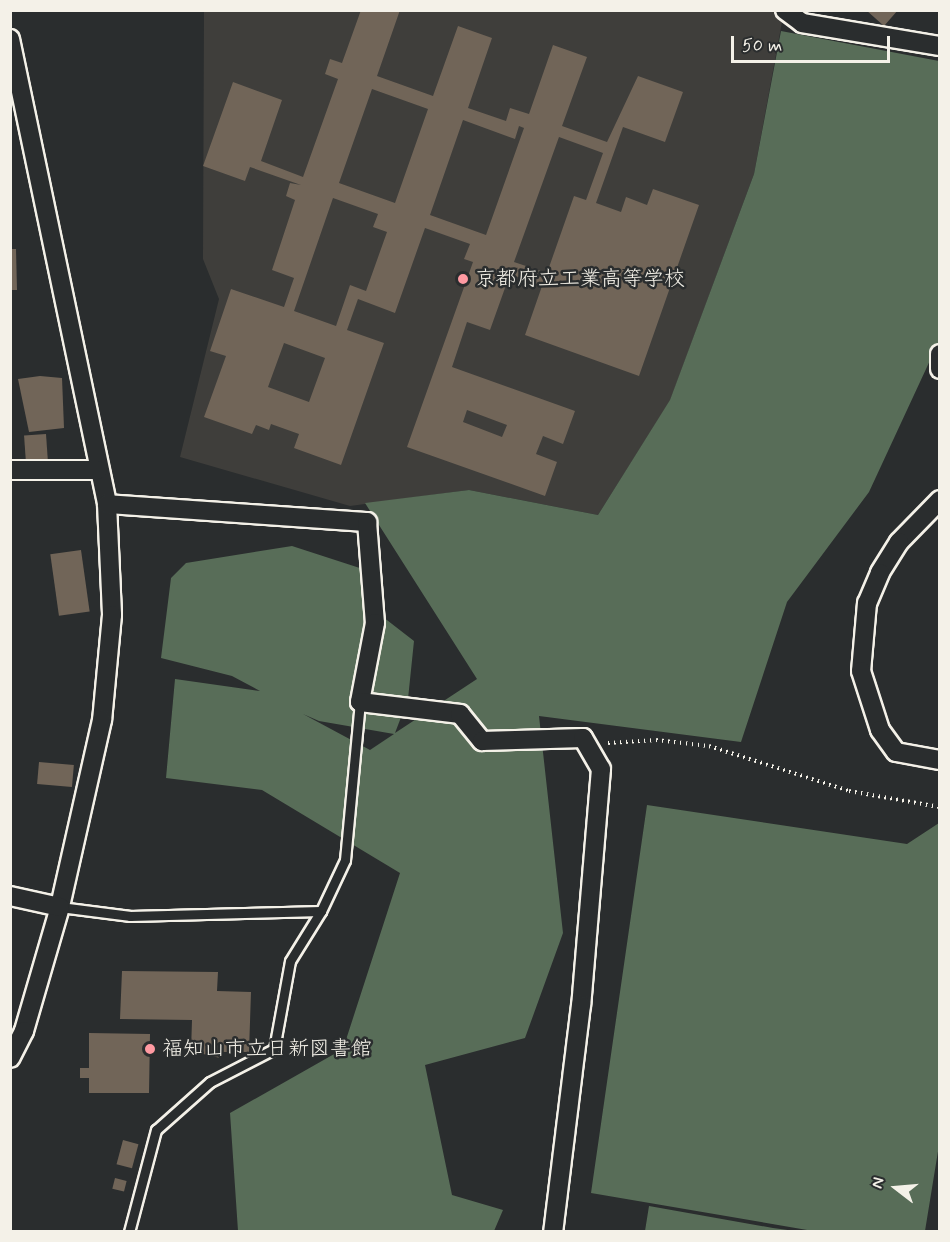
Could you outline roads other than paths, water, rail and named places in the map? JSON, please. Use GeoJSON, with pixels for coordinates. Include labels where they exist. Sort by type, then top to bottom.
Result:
{"type":"FeatureCollection","features":[{"type":"Feature","properties":{"kind":"street"},"geometry":{"type":"LineString","coordinates":[[785,10],[802,23],[939,46]]}},
{"type":"Feature","properties":{"kind":"street"},"geometry":{"type":"LineString","coordinates":[[10,39],[98,470],[107,504],[112,615],[102,720],[60,907],[24,1031],[10,1058]]}},
{"type":"Feature","properties":{"kind":"street"},"geometry":{"type":"LineString","coordinates":[[939,354],[939,369]]}},
{"type":"Feature","properties":{"kind":"street"},"geometry":{"type":"LineString","coordinates":[[10,470],[98,470]]}},
{"type":"Feature","properties":{"kind":"street"},"geometry":{"type":"LineString","coordinates":[[939,500],[899,542],[880,573],[867,603],[861,671],[880,730],[896,752],[939,760]]}},
{"type":"Feature","properties":{"kind":"street"},"geometry":{"type":"LineString","coordinates":[[107,504],[367,522],[375,623],[360,702],[460,714],[482,741],[583,738],[601,769],[581,1005],[554,1232]]}},
{"type":"Feature","properties":{"kind":"street"},"geometry":{"type":"LineString","coordinates":[[10,897],[60,907]]}},
{"type":"Feature","properties":{"kind":"lane"},"geometry":{"type":"LineString","coordinates":[[129,1232],[156,1130],[210,1082],[274,1049],[290,961],[321,911],[345,860],[360,702]]}},
{"type":"Feature","properties":{"kind":"lane"},"geometry":{"type":"LineString","coordinates":[[60,907],[130,916],[321,911]]}},
{"type":"Feature","properties":{"kind":"place","name":"京都府立工業高等学校"},"geometry":{"type":"Point","coordinates":[463,279]}},
{"type":"Feature","properties":{"kind":"place","name":"福知山市立日新図書館"},"geometry":{"type":"Point","coordinates":[150,1049]}}]}
